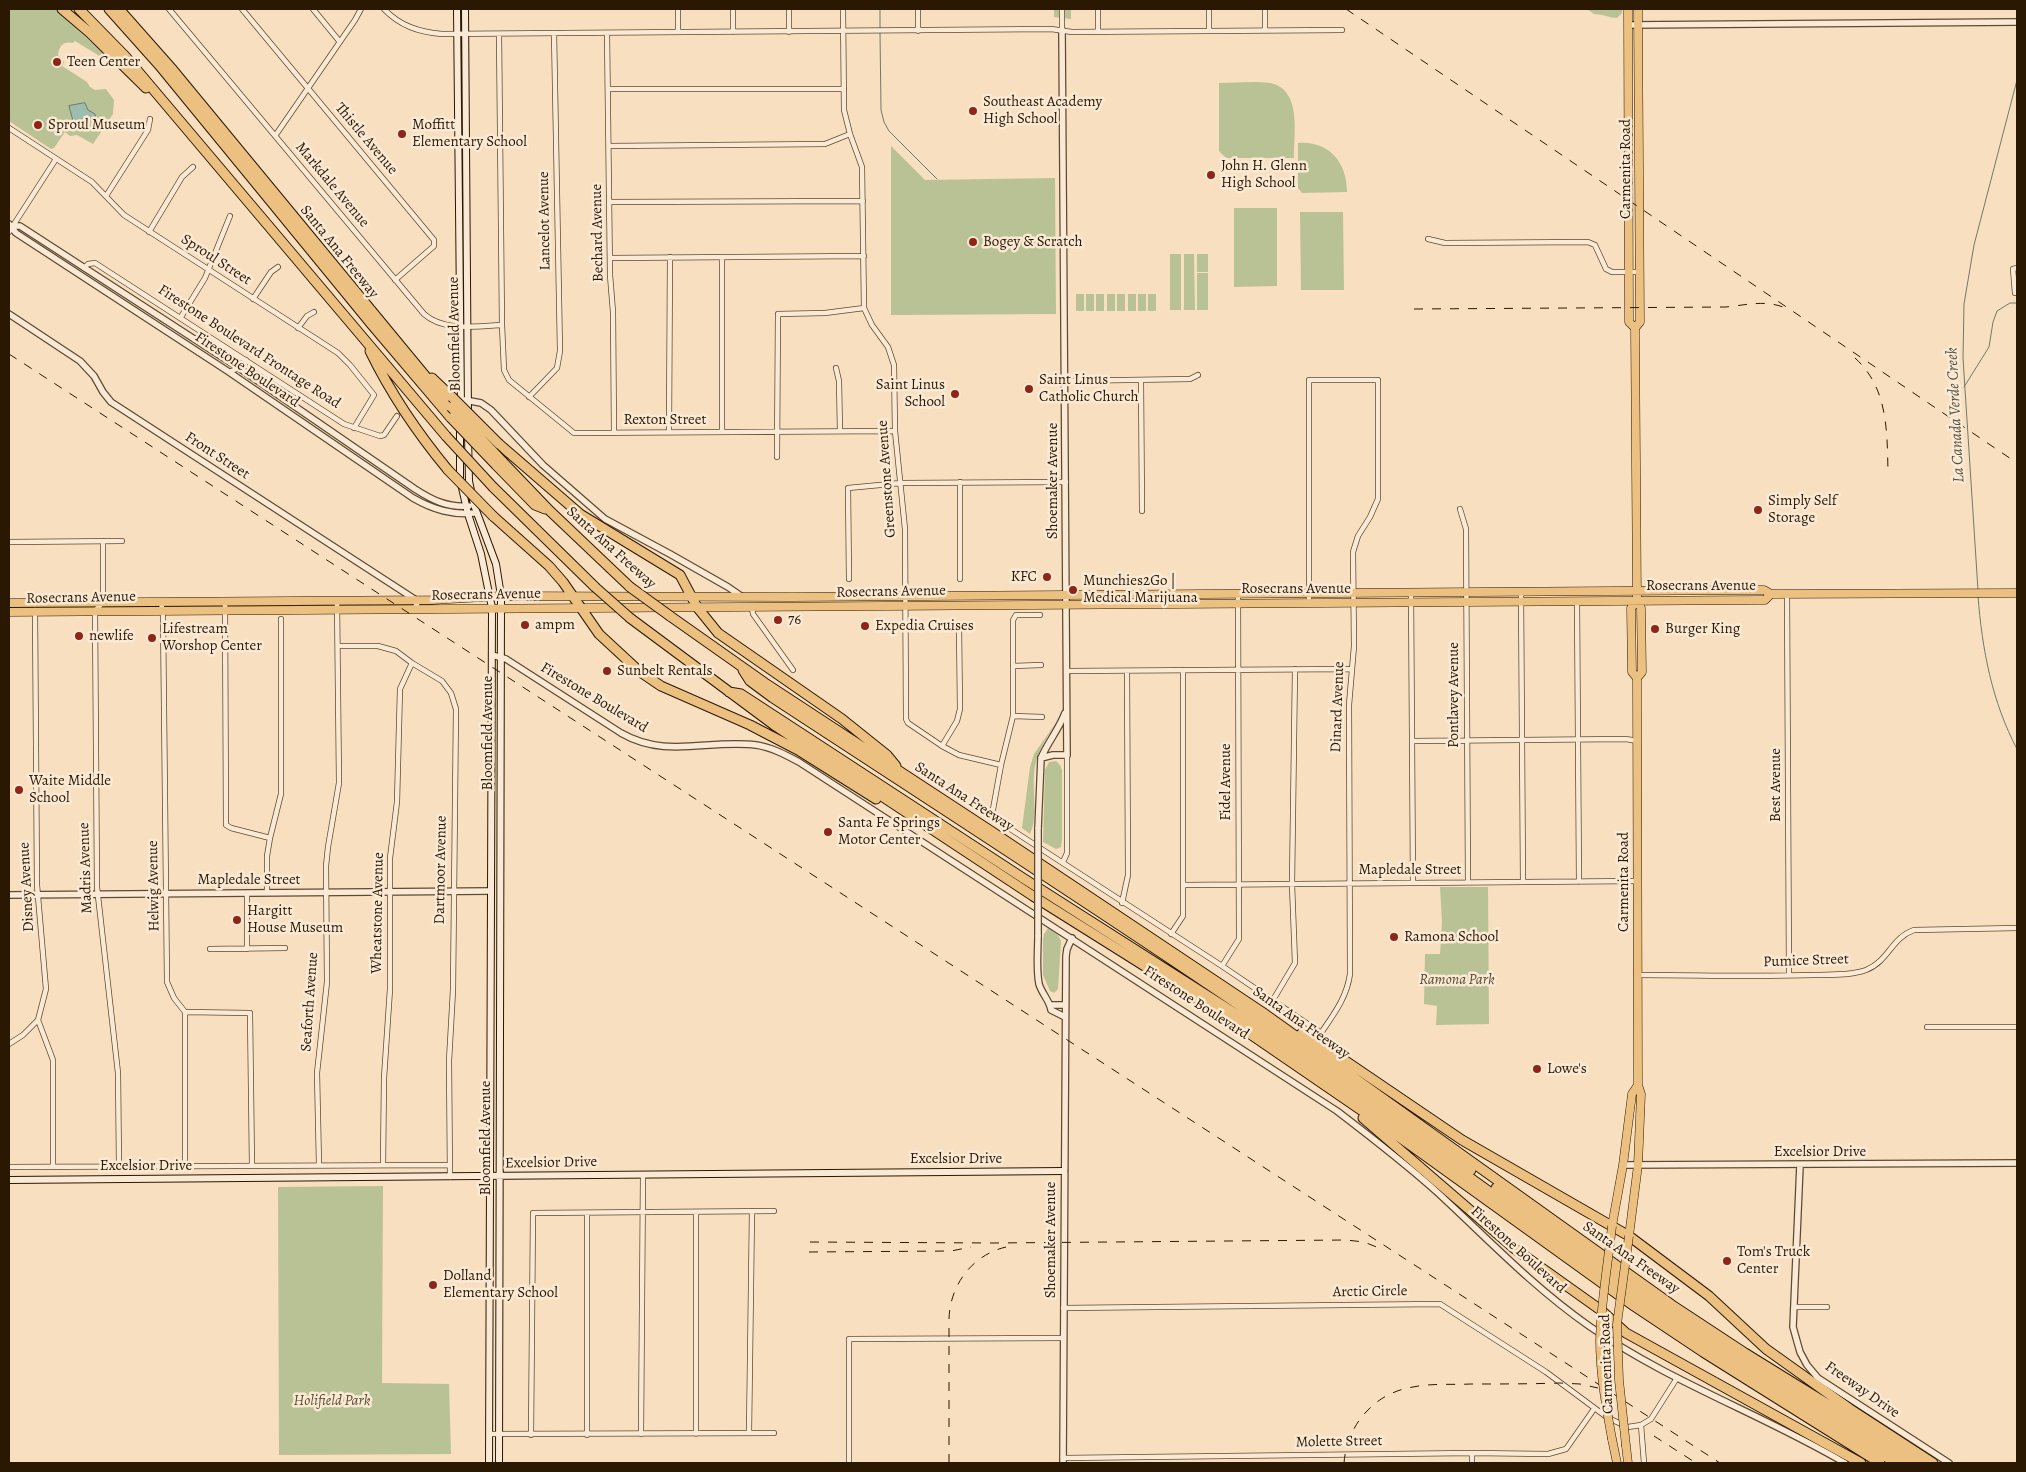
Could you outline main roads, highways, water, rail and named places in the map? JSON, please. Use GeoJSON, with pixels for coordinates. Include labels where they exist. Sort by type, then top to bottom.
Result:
{"type":"FeatureCollection","features":[{"type":"Feature","properties":{"kind":"highway"},"geometry":{"type":"LineString","coordinates":[[62,9],[89,32],[186,127]]}},
{"type":"Feature","properties":{"kind":"highway"},"geometry":{"type":"LineString","coordinates":[[79,9],[125,56],[364,340],[492,487],[595,587],[630,618],[774,725],[1292,1062],[1634,1306],[1743,1378],[1880,1463]]}},
{"type":"Feature","properties":{"kind":"highway"},"geometry":{"type":"LineString","coordinates":[[109,9],[158,65],[451,418],[499,463]]}},
{"type":"Feature","properties":{"kind":"highway","name":"Santa Ana Freeway"},"geometry":{"type":"LineString","coordinates":[[119,9],[173,70],[400,347],[499,463],[630,587],[740,666],[1262,1012],[1672,1305],[1745,1354],[1923,1463]]}},
{"type":"Feature","properties":{"kind":"highway"},"geometry":{"type":"LineString","coordinates":[[364,340],[384,382],[448,470],[493,516],[549,566],[609,646],[638,671],[661,686],[732,717],[798,750],[873,798],[925,824]]}},
{"type":"Feature","properties":{"kind":"highway"},"geometry":{"type":"LineString","coordinates":[[400,347],[456,398],[499,444],[580,514],[680,575],[697,607],[718,632],[842,720],[887,755],[901,772]]}},
{"type":"Feature","properties":{"kind":"highway"},"geometry":{"type":"LineString","coordinates":[[740,666],[750,681],[773,698],[993,841],[1258,1018],[1651,1298],[1767,1375],[1909,1463]]}},
{"type":"Feature","properties":{"kind":"highway"},"geometry":{"type":"LineString","coordinates":[[729,692],[742,694],[1026,880],[1244,1019],[1358,1097],[1638,1299],[1764,1383],[1896,1463]]}},
{"type":"Feature","properties":{"kind":"highway"},"geometry":{"type":"LineString","coordinates":[[1262,1012],[1325,1047],[1455,1135],[1629,1236],[1709,1296],[1766,1349],[1782,1361],[1850,1409],[1933,1463]]}},
{"type":"Feature","properties":{"kind":"highway"},"geometry":{"type":"LineString","coordinates":[[1292,1062],[1330,1094],[1371,1124],[1514,1249],[1602,1311],[1626,1333],[1861,1463]]}},
{"type":"Feature","properties":{"kind":"main road","name":"Bloomfield Avenue"},"geometry":{"type":"LineString","coordinates":[[457,9],[459,326],[456,398],[460,479],[468,514],[481,554],[492,608],[489,1463]]}},
{"type":"Feature","properties":{"kind":"main road","name":"Bloomfield Avenue"},"geometry":{"type":"LineString","coordinates":[[466,9],[469,472],[476,513],[496,564],[501,596],[498,1176],[499,1463]]}},
{"type":"Feature","properties":{"kind":"main road","name":"Carmenita Road"},"geometry":{"type":"LineString","coordinates":[[1628,9],[1629,322],[1634,328],[1637,600],[1641,608],[1642,672],[1637,678],[1638,1085],[1641,1094],[1638,1165],[1617,1324],[1618,1380],[1628,1463]]}},
{"type":"Feature","properties":{"kind":"main road","name":"Carmenita Road"},"geometry":{"type":"LineString","coordinates":[[1634,328],[1640,322],[1638,9]]}},
{"type":"Feature","properties":{"kind":"main road"},"geometry":{"type":"LineString","coordinates":[[457,88],[466,88]]}},
{"type":"Feature","properties":{"kind":"main road"},"geometry":{"type":"LineString","coordinates":[[1749,590],[1749,600]]}},
{"type":"Feature","properties":{"kind":"main road","name":"Rosecrans Avenue"},"geometry":{"type":"LineString","coordinates":[[9,603],[416,600],[501,596],[906,596],[1749,590],[1764,590],[1771,594],[2017,593]]}},
{"type":"Feature","properties":{"kind":"main road"},"geometry":{"type":"LineString","coordinates":[[1138,604],[1139,594]]}},
{"type":"Feature","properties":{"kind":"main road","name":"Rosecrans Avenue"},"geometry":{"type":"LineString","coordinates":[[9,612],[1765,600],[1771,594]]}},
{"type":"Feature","properties":{"kind":"main road"},"geometry":{"type":"LineString","coordinates":[[808,596],[809,606]]}},
{"type":"Feature","properties":{"kind":"main road"},"geometry":{"type":"LineString","coordinates":[[833,596],[834,606]]}},
{"type":"Feature","properties":{"kind":"main road"},"geometry":{"type":"LineString","coordinates":[[855,596],[855,606]]}},
{"type":"Feature","properties":{"kind":"main road"},"geometry":{"type":"LineString","coordinates":[[499,900],[490,891],[500,885]]}},
{"type":"Feature","properties":{"kind":"main road"},"geometry":{"type":"LineString","coordinates":[[491,916],[500,922],[491,928]]}},
{"type":"Feature","properties":{"kind":"main road","name":"Carmenita Road"},"geometry":{"type":"LineString","coordinates":[[1617,1463],[1602,1374],[1600,1341],[1612,1226],[1623,1165],[1632,1094],[1638,1085]]}},
{"type":"Feature","properties":{"kind":"main road","name":"Excelsior Drive"},"geometry":{"type":"LineString","coordinates":[[9,1180],[1064,1171]]}},
{"type":"Feature","properties":{"kind":"waterway"},"geometry":{"type":"LineString","coordinates":[[880,9],[880,28]]}},
{"type":"Feature","properties":{"kind":"waterway"},"geometry":{"type":"LineString","coordinates":[[880,32],[881,110],[884,122],[889,131],[937,179]]}},
{"type":"Feature","properties":{"kind":"waterway","name":"La Canada Verde Creek"},"geometry":{"type":"LineString","coordinates":[[1978,590],[1963,358],[1964,304],[1974,245],[2017,80]]}},
{"type":"Feature","properties":{"kind":"waterway"},"geometry":{"type":"LineString","coordinates":[[1964,387],[1989,347],[1993,322],[1997,311],[2010,303],[2017,303]]}},
{"type":"Feature","properties":{"kind":"waterway","name":"La Canada Verde Creek"},"geometry":{"type":"LineString","coordinates":[[1978,596],[1982,636],[1990,675],[2001,713],[2017,749]]}},
{"type":"Feature","properties":{"kind":"railway"},"geometry":{"type":"LineString","coordinates":[[1346,9],[2017,463]]}},
{"type":"Feature","properties":{"kind":"railway"},"geometry":{"type":"LineString","coordinates":[[1414,309],[1726,307],[1762,303],[1783,307]]}},
{"type":"Feature","properties":{"kind":"railway"},"geometry":{"type":"LineString","coordinates":[[9,354],[1720,1463]]}},
{"type":"Feature","properties":{"kind":"railway"},"geometry":{"type":"LineString","coordinates":[[1855,358],[1866,370],[1880,396],[1886,425],[1888,472]]}},
{"type":"Feature","properties":{"kind":"railway"},"geometry":{"type":"LineString","coordinates":[[810,1242],[993,1243],[1346,1240],[1364,1242],[1379,1248]]}},
{"type":"Feature","properties":{"kind":"railway"},"geometry":{"type":"LineString","coordinates":[[809,1252],[951,1251],[971,1247]]}},
{"type":"Feature","properties":{"kind":"railway"},"geometry":{"type":"LineString","coordinates":[[949,1463],[950,1306],[959,1283],[973,1264],[994,1251],[1006,1247]]}},
{"type":"Feature","properties":{"kind":"railway"},"geometry":{"type":"LineString","coordinates":[[1344,1463],[1346,1449],[1351,1436],[1365,1413],[1386,1396],[1399,1390],[1427,1385],[1560,1383],[1580,1384],[1598,1388]]}},
{"type":"Feature","properties":{"kind":"railway"},"geometry":{"type":"LineString","coordinates":[[1654,1436],[1696,1463]]}},
{"type":"Feature","properties":{"kind":"place","name":"Teen Center"},"geometry":{"type":"Point","coordinates":[57,62]}},
{"type":"Feature","properties":{"kind":"place","name":"Southeast Academy High School"},"geometry":{"type":"Point","coordinates":[973,111]}},
{"type":"Feature","properties":{"kind":"place","name":"Sproul Museum"},"geometry":{"type":"Point","coordinates":[38,125]}},
{"type":"Feature","properties":{"kind":"place","name":"Moffitt Elementary School"},"geometry":{"type":"Point","coordinates":[402,134]}},
{"type":"Feature","properties":{"kind":"place","name":"John H. Glenn High School"},"geometry":{"type":"Point","coordinates":[1211,175]}},
{"type":"Feature","properties":{"kind":"place","name":"Bogey & Scratch"},"geometry":{"type":"Point","coordinates":[973,242]}},
{"type":"Feature","properties":{"kind":"place","name":"Saint Linus Catholic Church"},"geometry":{"type":"Point","coordinates":[1029,389]}},
{"type":"Feature","properties":{"kind":"place","name":"Saint Linus School"},"geometry":{"type":"Point","coordinates":[955,394]}},
{"type":"Feature","properties":{"kind":"place","name":"Simply Self Storage"},"geometry":{"type":"Point","coordinates":[1758,510]}},
{"type":"Feature","properties":{"kind":"place","name":"KFC"},"geometry":{"type":"Point","coordinates":[1047,577]}},
{"type":"Feature","properties":{"kind":"place","name":"Munchies2Go | Medical Marijuana"},"geometry":{"type":"Point","coordinates":[1073,590]}},
{"type":"Feature","properties":{"kind":"place","name":"76"},"geometry":{"type":"Point","coordinates":[778,620]}},
{"type":"Feature","properties":{"kind":"place","name":"ampm"},"geometry":{"type":"Point","coordinates":[525,625]}},
{"type":"Feature","properties":{"kind":"place","name":"Expedia Cruises"},"geometry":{"type":"Point","coordinates":[865,626]}},
{"type":"Feature","properties":{"kind":"place","name":"Burger King"},"geometry":{"type":"Point","coordinates":[1655,629]}},
{"type":"Feature","properties":{"kind":"place","name":"newlife"},"geometry":{"type":"Point","coordinates":[79,636]}},
{"type":"Feature","properties":{"kind":"place","name":"Lifestream Worshop Center"},"geometry":{"type":"Point","coordinates":[152,638]}},
{"type":"Feature","properties":{"kind":"place","name":"Sunbelt Rentals"},"geometry":{"type":"Point","coordinates":[607,671]}},
{"type":"Feature","properties":{"kind":"place","name":"Waite Middle School"},"geometry":{"type":"Point","coordinates":[19,790]}},
{"type":"Feature","properties":{"kind":"place","name":"Santa Fe Springs Motor Center"},"geometry":{"type":"Point","coordinates":[828,832]}},
{"type":"Feature","properties":{"kind":"place","name":"Hargitt House Museum"},"geometry":{"type":"Point","coordinates":[237,920]}},
{"type":"Feature","properties":{"kind":"place","name":"Ramona School"},"geometry":{"type":"Point","coordinates":[1394,937]}},
{"type":"Feature","properties":{"kind":"place","name":"Lowe's"},"geometry":{"type":"Point","coordinates":[1537,1069]}},
{"type":"Feature","properties":{"kind":"place","name":"Tom's Truck Center"},"geometry":{"type":"Point","coordinates":[1727,1261]}},
{"type":"Feature","properties":{"kind":"place","name":"Dolland Elementary School"},"geometry":{"type":"Point","coordinates":[433,1285]}},
{"type":"Feature","properties":{"kind":"park label","name":"Ramona Park"},"geometry":{"type":"Point","coordinates":[1457,980]}},
{"type":"Feature","properties":{"kind":"park label","name":"Holifield Park"},"geometry":{"type":"Point","coordinates":[332,1401]}}]}
